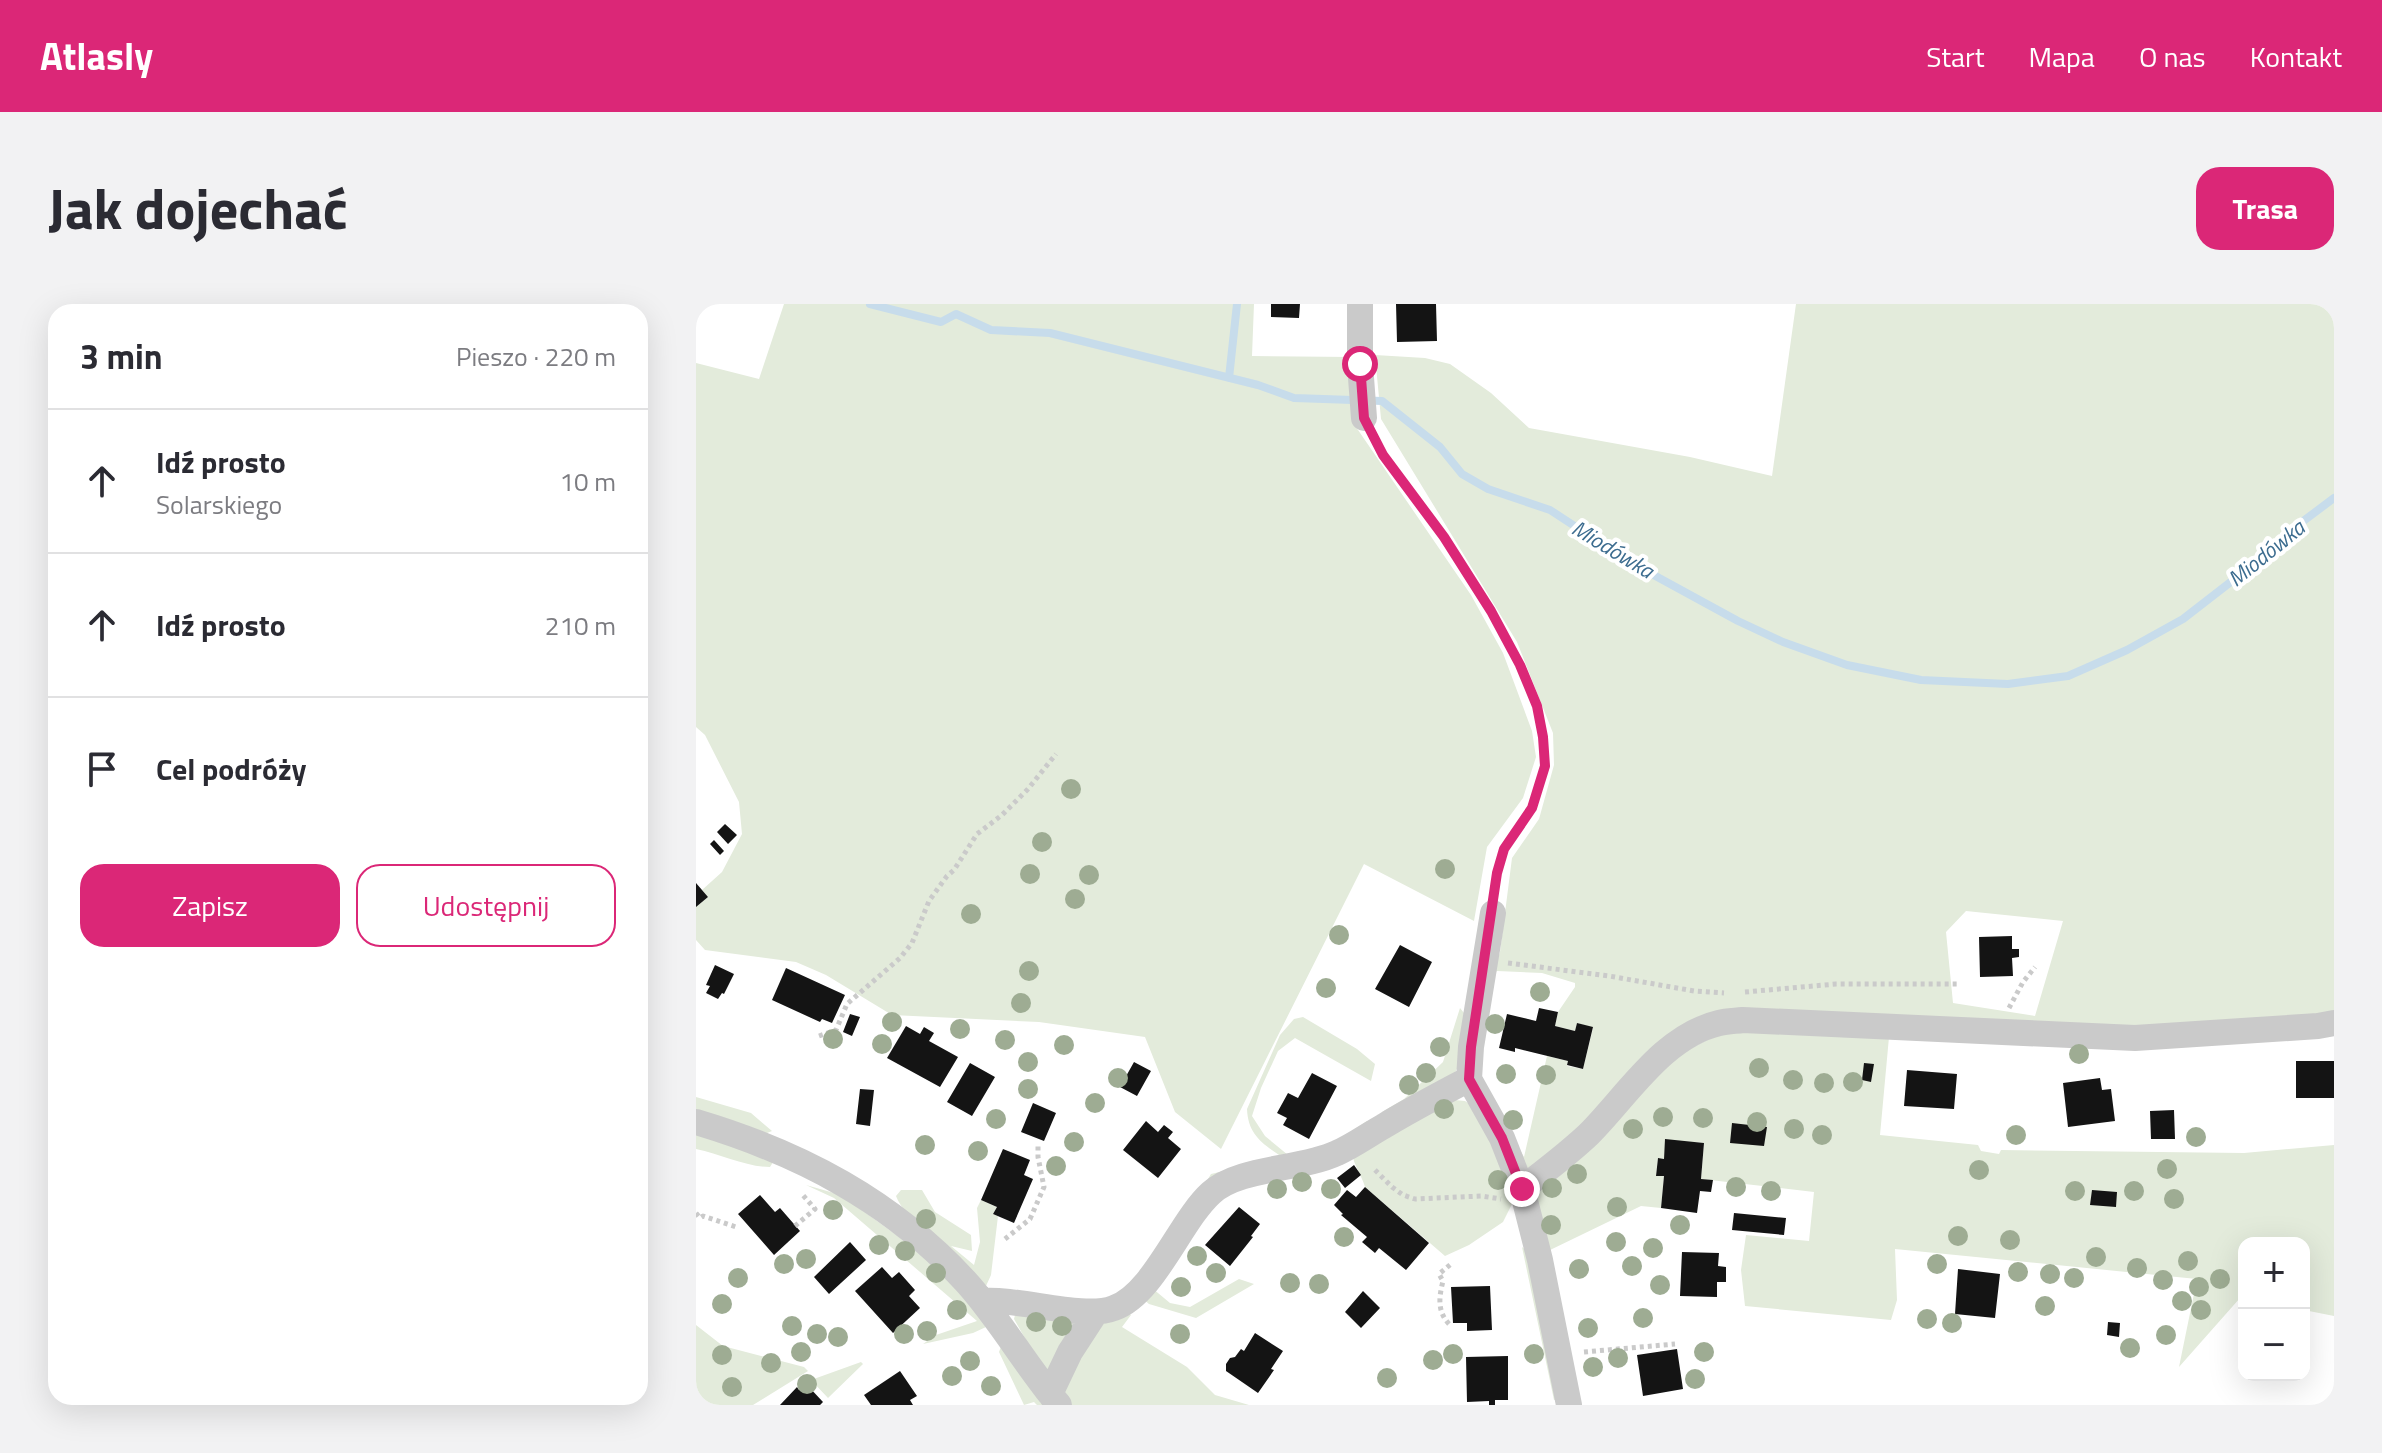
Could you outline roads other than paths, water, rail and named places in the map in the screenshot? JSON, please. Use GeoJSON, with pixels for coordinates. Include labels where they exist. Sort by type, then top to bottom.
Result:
{"type":"FeatureCollection","features":[{"type":"Feature","properties":{"kind":"street"},"geometry":{"type":"LineString","coordinates":[[1360,304],[1364,418]]}},
{"type":"Feature","properties":{"kind":"street"},"geometry":{"type":"LineString","coordinates":[[1493,913],[1471,1047],[1469,1079],[1502,1138],[1525,1199],[1569,1405]]}},
{"type":"Feature","properties":{"kind":"street"},"geometry":{"type":"LineString","coordinates":[[1525,1199],[1648,1069],[1684,1039],[1717,1023],[1743,1020],[2135,1038],[2334,1023]]}},
{"type":"Feature","properties":{"kind":"street"},"geometry":{"type":"LineString","coordinates":[[982,1301],[999,1300],[1096,1312],[1116,1308],[1135,1295],[1159,1266],[1200,1205],[1218,1187],[1237,1179],[1337,1153],[1469,1079]]}},
{"type":"Feature","properties":{"kind":"street"},"geometry":{"type":"LineString","coordinates":[[696,1122],[782,1151],[812,1165],[889,1212],[942,1258],[982,1301],[1055,1400]]}},
{"type":"Feature","properties":{"kind":"street"},"geometry":{"type":"LineString","coordinates":[[1055,1400],[1070,1352],[1096,1312]]}},
{"type":"Feature","properties":{"kind":"waterway","name":"Miodówka"},"geometry":{"type":"LineString","coordinates":[[870,304],[941,322],[956,314],[991,330],[1050,333],[1258,385],[1294,398],[1382,401],[1440,447],[1462,474],[1488,489],[1550,510],[1628,561],[1738,621],[1783,642],[1847,665],[1921,680],[2008,684],[2068,676],[2127,650],[2183,619],[2334,498]]}},
{"type":"Feature","properties":{"kind":"waterway"},"geometry":{"type":"LineString","coordinates":[[1229,378],[1237,304]]}}]}
